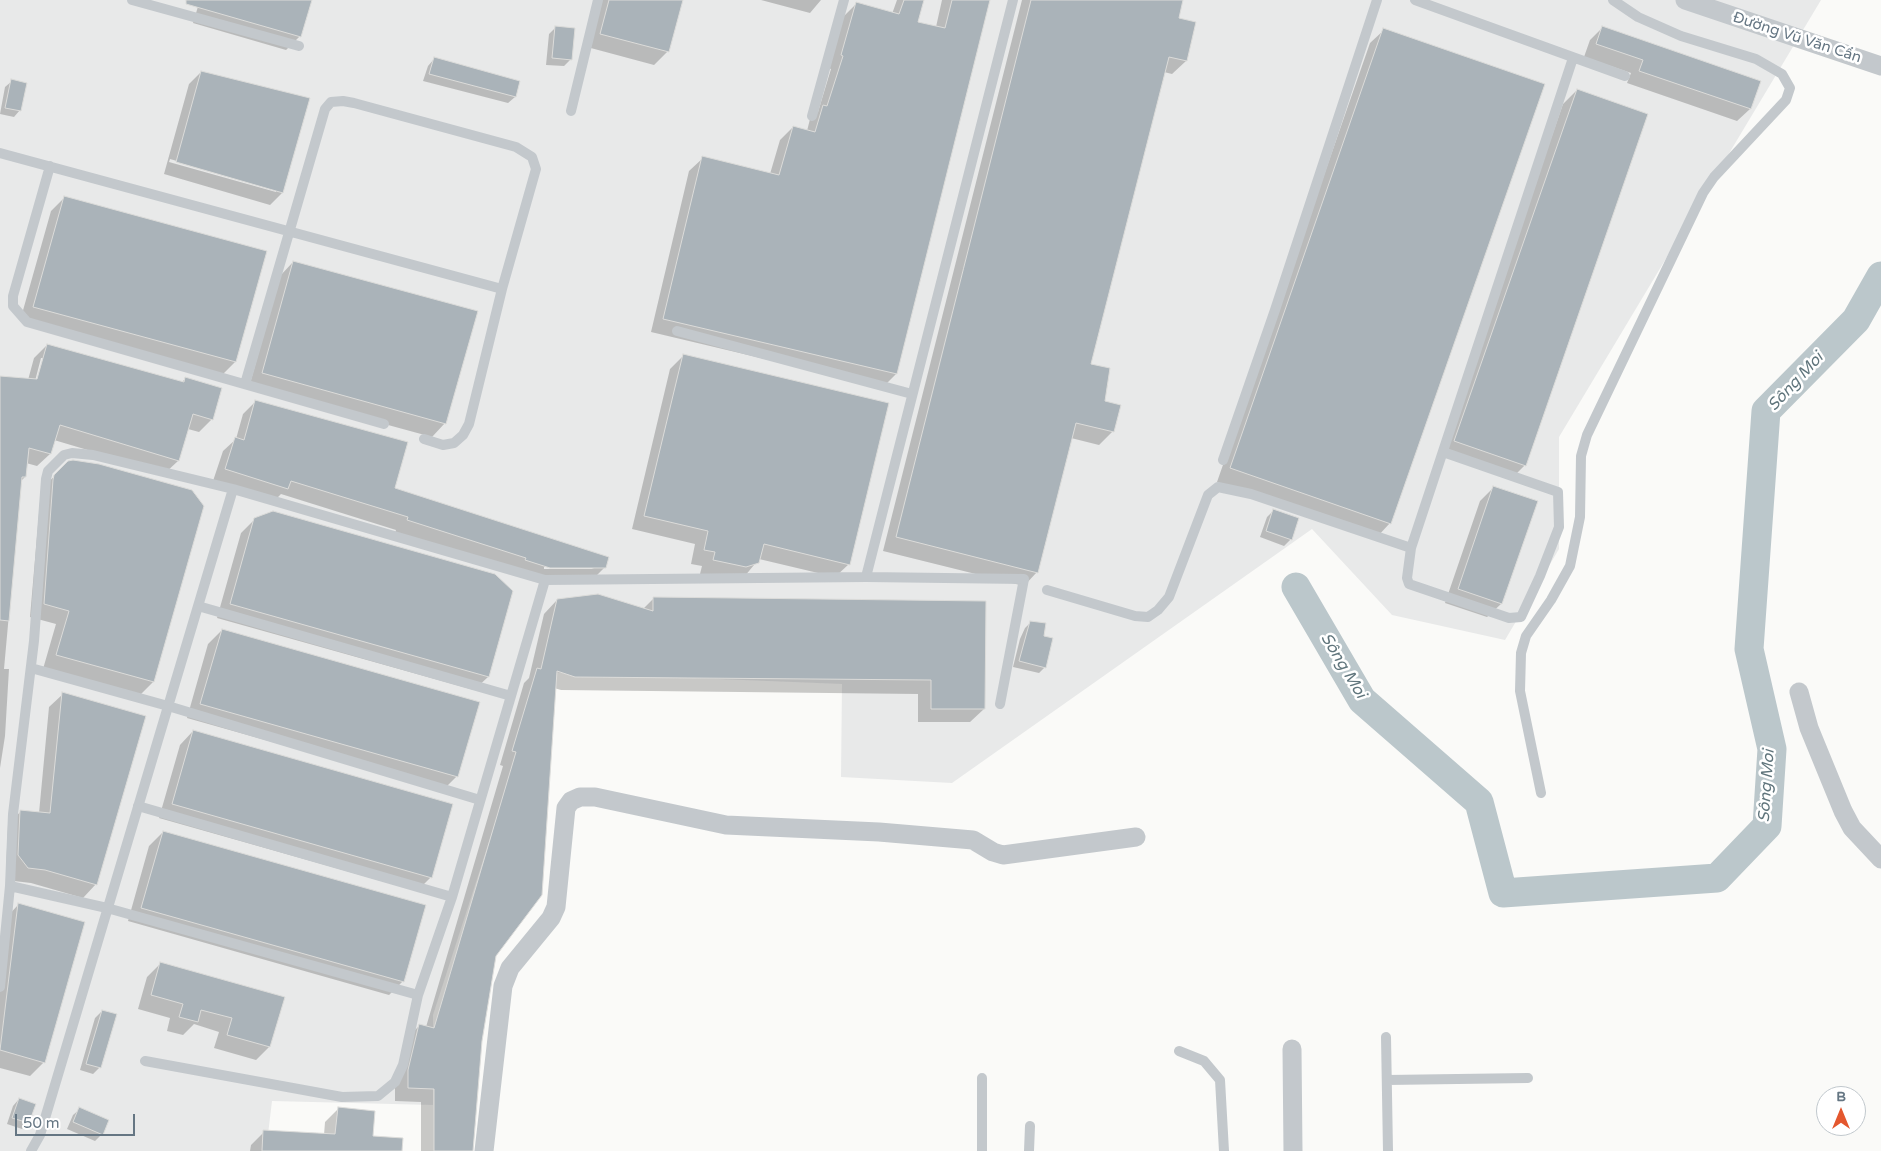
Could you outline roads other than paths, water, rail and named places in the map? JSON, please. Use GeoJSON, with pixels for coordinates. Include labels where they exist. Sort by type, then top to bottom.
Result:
{"type":"FeatureCollection","features":[{"type":"Feature","properties":{"kind":"street","name":"Đường Vũ Văn Cẩn"},"geometry":{"type":"LineString","coordinates":[[1684,0],[1881,66]]}},
{"type":"Feature","properties":{"kind":"street"},"geometry":{"type":"LineString","coordinates":[[1799,692],[1809,728],[1843,811],[1852,828],[1881,859]]}},
{"type":"Feature","properties":{"kind":"street"},"geometry":{"type":"LineString","coordinates":[[484,1151],[503,986],[510,968],[552,918],[556,907],[566,808],[571,801],[580,797],[595,797],[726,825],[973,840],[993,852],[1003,855],[1136,837]]}},
{"type":"Feature","properties":{"kind":"street"},"geometry":{"type":"LineString","coordinates":[[1292,1048],[1293,1151]]}},
{"type":"Feature","properties":{"kind":"lane"},"geometry":{"type":"LineString","coordinates":[[132,0],[299,46]]}},
{"type":"Feature","properties":{"kind":"lane"},"geometry":{"type":"LineString","coordinates":[[571,111],[598,0]]}},
{"type":"Feature","properties":{"kind":"lane"},"geometry":{"type":"LineString","coordinates":[[812,116],[844,0]]}},
{"type":"Feature","properties":{"kind":"lane"},"geometry":{"type":"LineString","coordinates":[[866,577],[1013,0]]}},
{"type":"Feature","properties":{"kind":"lane"},"geometry":{"type":"LineString","coordinates":[[1222,460],[1275,310],[1376,0]]}},
{"type":"Feature","properties":{"kind":"lane"},"geometry":{"type":"LineString","coordinates":[[1415,0],[1625,76]]}},
{"type":"Feature","properties":{"kind":"lane"},"geometry":{"type":"LineString","coordinates":[[1541,793],[1520,690],[1521,653],[1526,636],[1551,600],[1570,566],[1580,517],[1582,456],[1587,435],[1703,193],[1714,177],[1786,100],[1790,88],[1782,74],[1756,59],[1681,36],[1638,17],[1613,0]]}},
{"type":"Feature","properties":{"kind":"lane"},"geometry":{"type":"LineString","coordinates":[[1443,452],[1558,492],[1559,527],[1540,576],[1520,617],[1509,618],[1409,584],[1407,578],[1411,548],[1573,58]]}},
{"type":"Feature","properties":{"kind":"lane"},"geometry":{"type":"LineString","coordinates":[[245,384],[325,109],[331,102],[354,103],[506,144],[526,151],[532,157],[536,169],[502,289],[469,424],[463,435],[454,443],[443,445],[424,439]]}},
{"type":"Feature","properties":{"kind":"lane"},"geometry":{"type":"LineString","coordinates":[[0,153],[502,289]]}},
{"type":"Feature","properties":{"kind":"lane"},"geometry":{"type":"LineString","coordinates":[[50,166],[13,296],[13,306],[27,322],[384,424]]}},
{"type":"Feature","properties":{"kind":"lane"},"geometry":{"type":"LineString","coordinates":[[677,331],[912,394]]}},
{"type":"Feature","properties":{"kind":"lane"},"geometry":{"type":"LineString","coordinates":[[0,987],[10,886],[13,814],[31,668],[46,479],[48,471],[64,455],[72,453],[93,455],[233,488],[545,580],[866,577],[1024,579],[1000,704]]}},
{"type":"Feature","properties":{"kind":"lane"},"geometry":{"type":"LineString","coordinates":[[1048,590],[1135,616],[1148,618],[1169,597],[1208,495],[1218,487],[1251,494],[1411,548]]}},
{"type":"Feature","properties":{"kind":"lane"},"geometry":{"type":"LineString","coordinates":[[31,1151],[40,1135],[233,488]]}},
{"type":"Feature","properties":{"kind":"lane"},"geometry":{"type":"LineString","coordinates":[[145,1061],[342,1097],[378,1096],[395,1082],[403,1065],[418,995],[452,896],[545,580]]}},
{"type":"Feature","properties":{"kind":"lane"},"geometry":{"type":"LineString","coordinates":[[198,606],[511,696]]}},
{"type":"Feature","properties":{"kind":"lane"},"geometry":{"type":"LineString","coordinates":[[31,668],[168,706],[480,800]]}},
{"type":"Feature","properties":{"kind":"lane"},"geometry":{"type":"LineString","coordinates":[[138,806],[452,896]]}},
{"type":"Feature","properties":{"kind":"lane"},"geometry":{"type":"LineString","coordinates":[[10,886],[108,908],[418,995]]}},
{"type":"Feature","properties":{"kind":"lane"},"geometry":{"type":"LineString","coordinates":[[1386,1037],[1388,1151]]}},
{"type":"Feature","properties":{"kind":"lane"},"geometry":{"type":"LineString","coordinates":[[1179,1051],[1204,1061],[1220,1080],[1224,1151]]}},
{"type":"Feature","properties":{"kind":"lane"},"geometry":{"type":"LineString","coordinates":[[982,1078],[982,1151]]}},
{"type":"Feature","properties":{"kind":"lane"},"geometry":{"type":"LineString","coordinates":[[1387,1080],[1528,1078]]}},
{"type":"Feature","properties":{"kind":"lane"},"geometry":{"type":"LineString","coordinates":[[1029,1151],[1030,1126]]}},
{"type":"Feature","properties":{"kind":"waterway","name":"Sông Moi"},"geometry":{"type":"LineString","coordinates":[[1296,587],[1362,700],[1479,802],[1503,893],[1717,878],[1767,826],[1772,749],[1749,649],[1766,411],[1856,320],[1881,276]]}}]}
